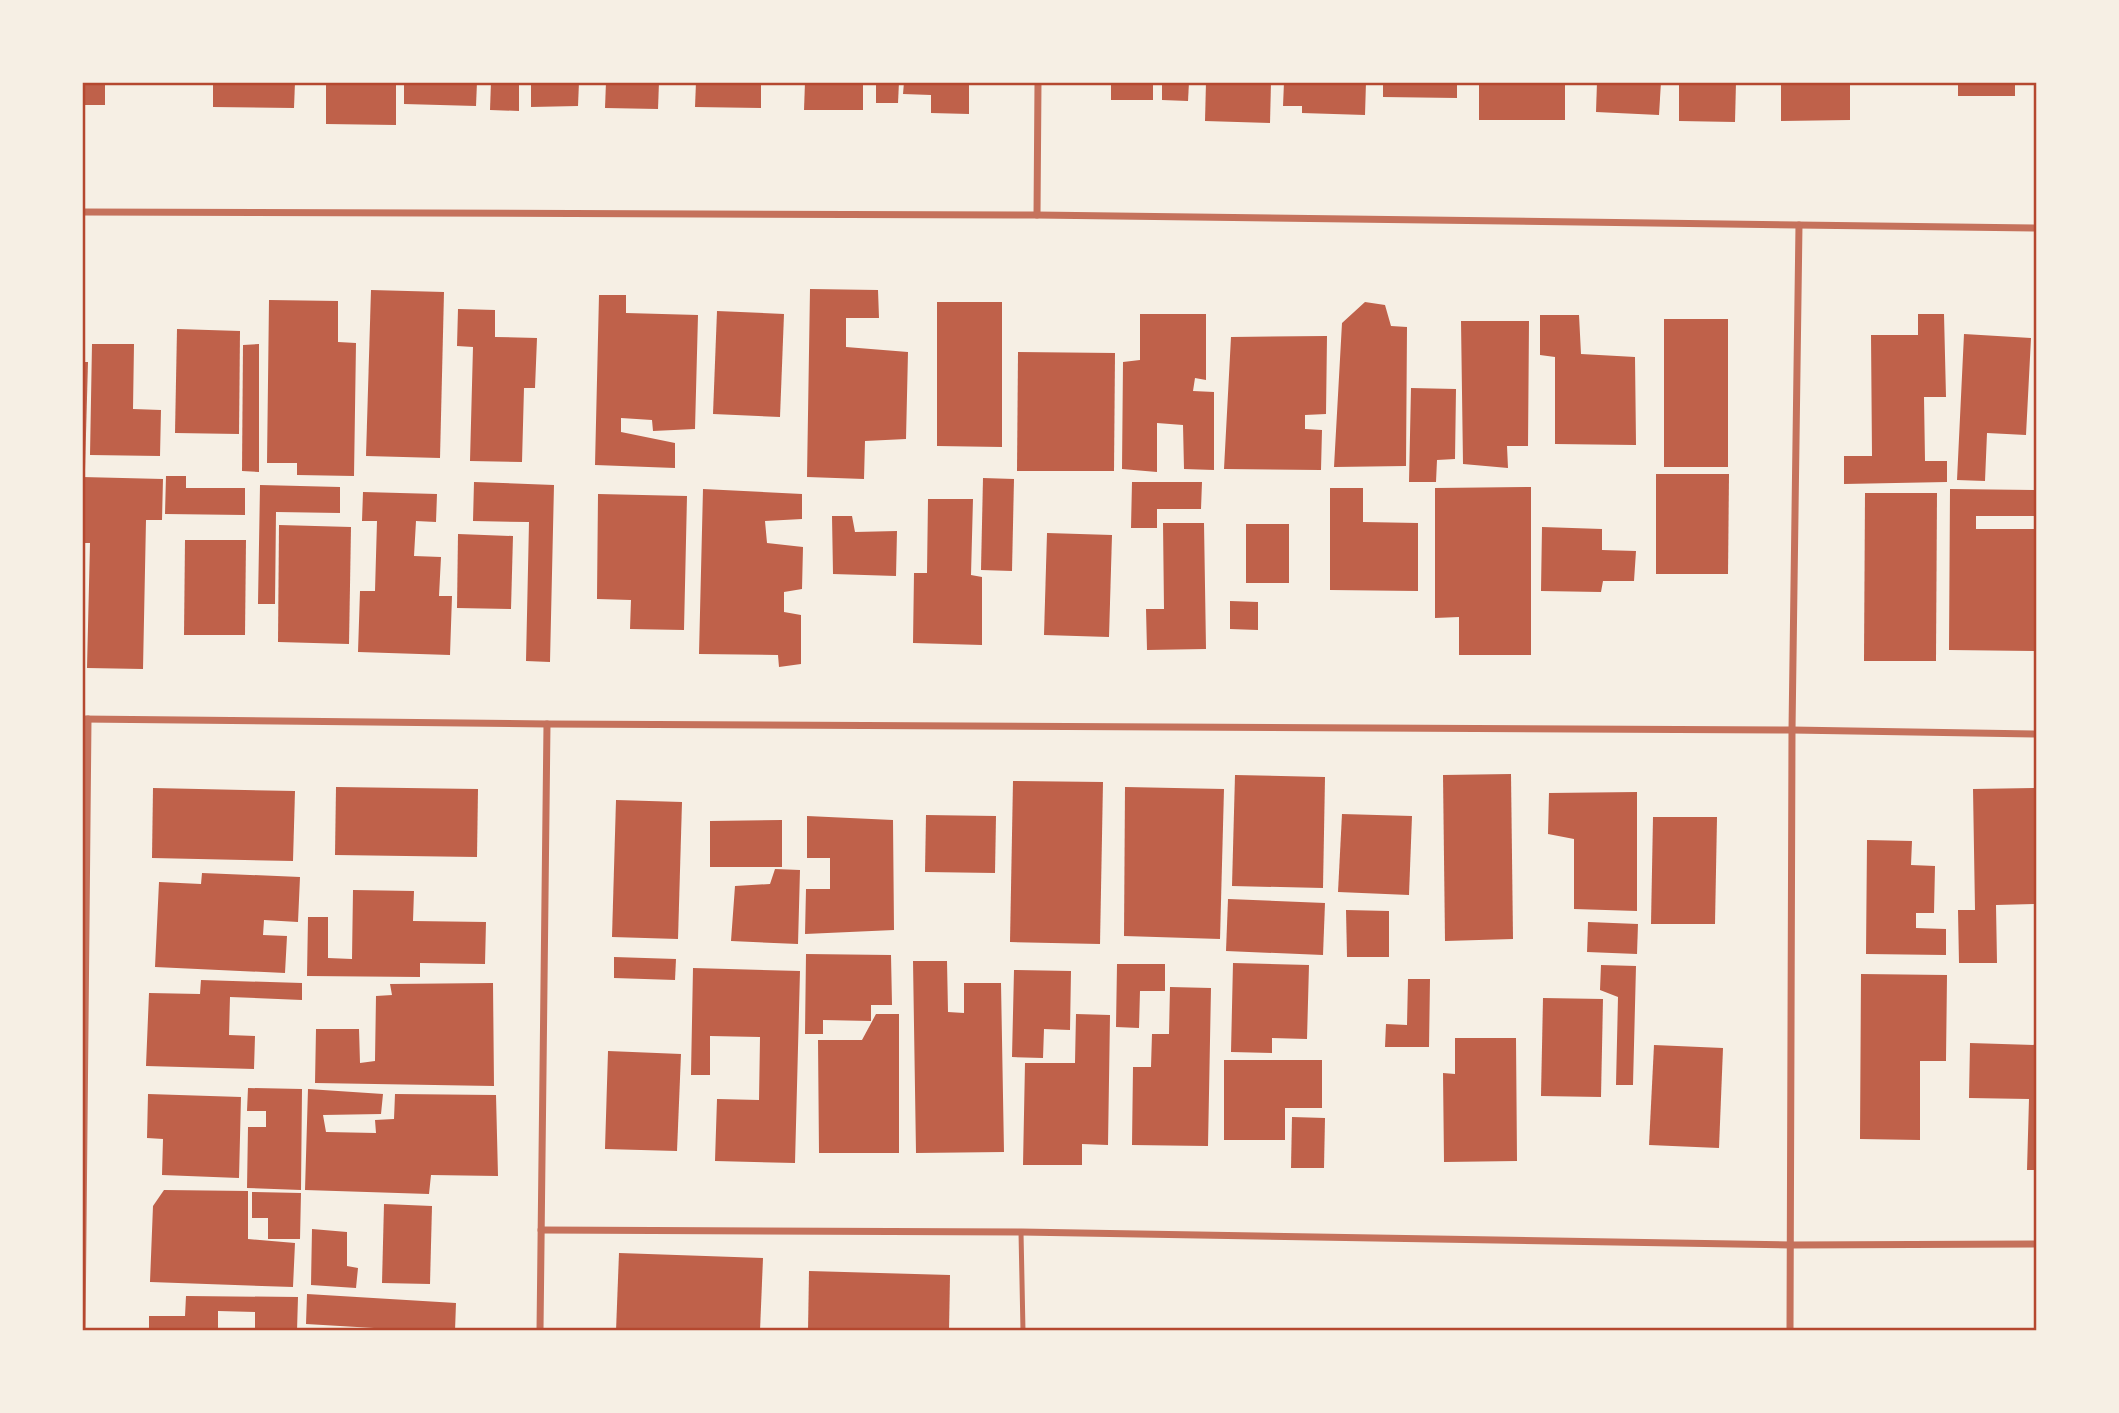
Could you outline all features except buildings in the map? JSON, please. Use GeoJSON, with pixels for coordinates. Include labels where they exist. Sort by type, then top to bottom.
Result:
{"type":"FeatureCollection","features":[{"type":"Feature","properties":{"kind":"street"},"geometry":{"type":"LineString","coordinates":[[1037,215],[1038,82]]}},
{"type":"Feature","properties":{"kind":"street"},"geometry":{"type":"LineString","coordinates":[[82,212],[1037,215],[2037,228]]}},
{"type":"Feature","properties":{"kind":"street"},"geometry":{"type":"LineString","coordinates":[[1790,1331],[1791,730],[1799,225]]}},
{"type":"Feature","properties":{"kind":"street"},"geometry":{"type":"LineString","coordinates":[[82,1331],[85,719],[1791,730],[2037,734]]}},
{"type":"Feature","properties":{"kind":"street"},"geometry":{"type":"LineString","coordinates":[[540,1331],[547,724]]}},
{"type":"Feature","properties":{"kind":"street"},"geometry":{"type":"LineString","coordinates":[[541,1230],[1021,1232],[1791,1245],[2037,1244]]}},
{"type":"Feature","properties":{"kind":"lane"},"geometry":{"type":"LineString","coordinates":[[1021,1232],[1023,1331]]}}]}
